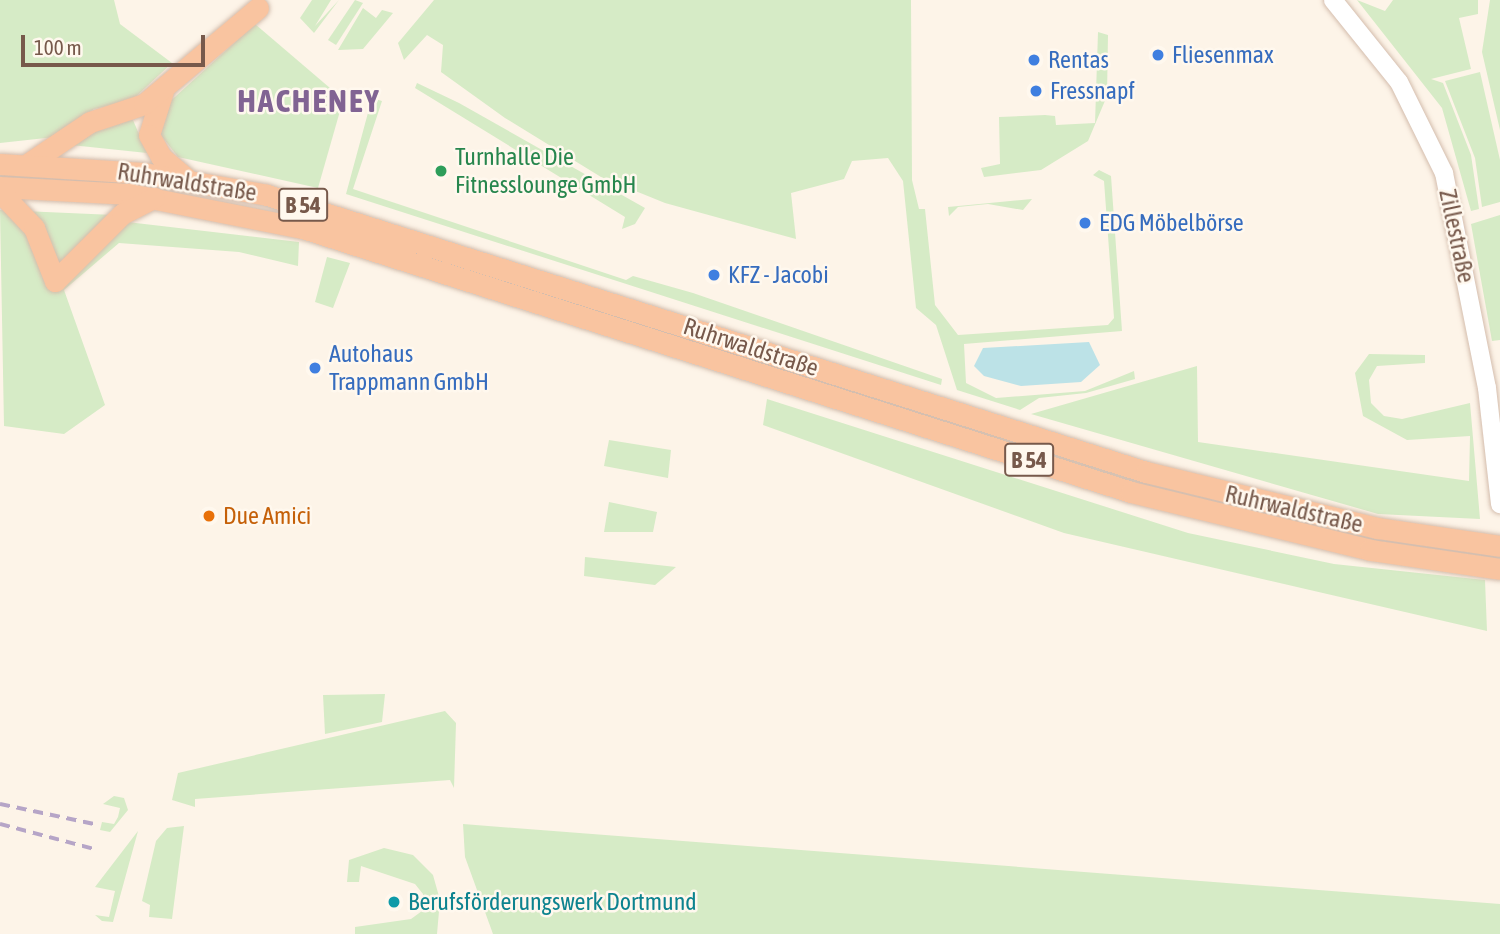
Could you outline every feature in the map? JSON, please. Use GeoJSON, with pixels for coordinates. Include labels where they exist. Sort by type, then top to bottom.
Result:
{"type":"FeatureCollection","features":[{"type":"Feature","properties":{"kind":"highway"},"geometry":{"type":"LineString","coordinates":[[8,164],[45,156],[102,117],[135,110],[258,8]]}},
{"type":"Feature","properties":{"kind":"highway"},"geometry":{"type":"LineString","coordinates":[[166,86],[149,135],[161,157],[188,180]]}},
{"type":"Feature","properties":{"kind":"highway","name":"Ruhrwaldstraße"},"geometry":{"type":"LineString","coordinates":[[8,164],[188,180],[267,195],[416,238],[1158,476],[1377,528],[1500,546]]}},
{"type":"Feature","properties":{"kind":"highway"},"geometry":{"type":"LineString","coordinates":[[0,189],[34,228],[55,281],[122,214],[157,198]]}},
{"type":"Feature","properties":{"kind":"highway","name":"Ruhrwaldstraße"},"geometry":{"type":"LineString","coordinates":[[0,189],[157,198],[358,244],[1131,492],[1370,550],[1500,569]]}},
{"type":"Feature","properties":{"kind":"main road","name":"Zillestraße"},"geometry":{"type":"LineString","coordinates":[[1333,0],[1399,82],[1432,142],[1456,224],[1494,394],[1500,504]]}},
{"type":"Feature","properties":{"kind":"green space"},"geometry":{"type":"Polygon","coordinates":[[[0,0],[114,0],[120,24],[172,63],[131,101],[94,109],[55,137],[0,143],[0,0]]]}},
{"type":"Feature","properties":{"kind":"green space"},"geometry":{"type":"Polygon","coordinates":[[[312,0],[331,0],[315,26],[339,0],[314,33],[300,18],[312,0]]]}},
{"type":"Feature","properties":{"kind":"green space"},"geometry":{"type":"Polygon","coordinates":[[[355,0],[363,3],[336,45],[328,40],[355,0]]]}},
{"type":"Feature","properties":{"kind":"green space"},"geometry":{"type":"Polygon","coordinates":[[[434,0],[911,0],[912,180],[919,209],[925,209],[935,305],[958,335],[1108,325],[1114,318],[1104,181],[1093,175],[1099,170],[1111,176],[1122,331],[964,344],[966,383],[996,398],[1085,391],[1134,371],[1135,379],[1086,393],[1039,398],[1020,410],[957,390],[936,325],[916,308],[903,181],[888,158],[852,161],[844,179],[791,193],[796,239],[665,203],[601,177],[505,118],[441,72],[443,45],[427,35],[404,60],[398,43],[434,0]]]}},
{"type":"Feature","properties":{"kind":"green space"},"geometry":{"type":"Polygon","coordinates":[[[1357,0],[1385,11],[1393,0],[1478,0],[1478,14],[1459,18],[1471,69],[1431,79],[1443,83],[1471,155],[1479,209],[1471,211],[1442,108],[1357,0]]]}},
{"type":"Feature","properties":{"kind":"green space"},"geometry":{"type":"Polygon","coordinates":[[[1490,0],[1500,0],[1500,130],[1482,52],[1490,0]]]}},
{"type":"Feature","properties":{"kind":"green space"},"geometry":{"type":"Polygon","coordinates":[[[363,8],[376,18],[382,10],[393,13],[363,49],[338,50],[363,8]]]}},
{"type":"Feature","properties":{"kind":"green space"},"geometry":{"type":"Polygon","coordinates":[[[255,24],[337,94],[340,111],[318,188],[178,157],[160,134],[165,106],[255,24]]]}},
{"type":"Feature","properties":{"kind":"green space"},"geometry":{"type":"Polygon","coordinates":[[[1098,32],[1108,35],[1107,96],[1088,141],[1041,170],[984,177],[981,168],[1000,164],[999,117],[1045,115],[1055,116],[1056,125],[1095,123],[1098,32]]]}},
{"type":"Feature","properties":{"kind":"green space"},"geometry":{"type":"Polygon","coordinates":[[[1480,72],[1500,160],[1500,202],[1482,207],[1475,158],[1445,81],[1480,72]]]}},
{"type":"Feature","properties":{"kind":"green space"},"geometry":{"type":"Polygon","coordinates":[[[417,83],[459,103],[645,208],[635,224],[622,229],[625,217],[415,88],[417,83]]]}},
{"type":"Feature","properties":{"kind":"green space"},"geometry":{"type":"Polygon","coordinates":[[[372,98],[382,101],[353,189],[626,280],[633,276],[693,293],[942,379],[941,385],[346,194],[372,98]]]}},
{"type":"Feature","properties":{"kind":"green space"},"geometry":{"type":"Polygon","coordinates":[[[133,120],[147,153],[71,145],[98,123],[133,120]]]}},
{"type":"Feature","properties":{"kind":"green space"},"geometry":{"type":"Polygon","coordinates":[[[1032,199],[1023,210],[988,204],[958,207],[949,216],[948,207],[1032,199]]]}},
{"type":"Feature","properties":{"kind":"green space"},"geometry":{"type":"Polygon","coordinates":[[[0,210],[114,215],[110,220],[299,242],[298,266],[239,252],[119,243],[64,290],[105,405],[64,434],[4,426],[0,210]]]}},
{"type":"Feature","properties":{"kind":"green space"},"geometry":{"type":"Polygon","coordinates":[[[1500,215],[1500,340],[1492,341],[1471,224],[1500,215]]]}},
{"type":"Feature","properties":{"kind":"green space"},"geometry":{"type":"Polygon","coordinates":[[[327,257],[350,263],[333,308],[315,302],[327,257]]]}},
{"type":"Feature","properties":{"kind":"green space"},"geometry":{"type":"Polygon","coordinates":[[[1369,354],[1425,355],[1425,363],[1377,366],[1369,380],[1371,403],[1384,416],[1402,419],[1470,403],[1480,519],[1378,514],[1031,414],[1197,366],[1198,442],[1469,481],[1470,436],[1407,440],[1363,416],[1355,373],[1369,354]]]}},
{"type":"Feature","properties":{"kind":"green space"},"geometry":{"type":"Polygon","coordinates":[[[767,399],[1188,533],[1334,564],[1485,580],[1487,631],[1064,533],[763,425],[767,399]]]}},
{"type":"Feature","properties":{"kind":"green space"},"geometry":{"type":"Polygon","coordinates":[[[609,440],[671,450],[668,478],[604,466],[609,440]]]}},
{"type":"Feature","properties":{"kind":"green space"},"geometry":{"type":"Polygon","coordinates":[[[609,502],[657,512],[653,532],[604,532],[609,502]]]}},
{"type":"Feature","properties":{"kind":"green space"},"geometry":{"type":"Polygon","coordinates":[[[585,557],[676,567],[655,585],[584,576],[585,557]]]}},
{"type":"Feature","properties":{"kind":"green space"},"geometry":{"type":"Polygon","coordinates":[[[385,694],[382,722],[325,734],[323,695],[385,694]]]}},
{"type":"Feature","properties":{"kind":"green space"},"geometry":{"type":"Polygon","coordinates":[[[445,711],[456,723],[454,788],[450,780],[195,799],[195,807],[172,800],[178,773],[445,711]]]}},
{"type":"Feature","properties":{"kind":"green space"},"geometry":{"type":"Polygon","coordinates":[[[114,796],[124,798],[128,810],[110,832],[100,830],[102,822],[114,824],[118,817],[120,808],[103,804],[114,796]]]}},
{"type":"Feature","properties":{"kind":"green space"},"geometry":{"type":"Polygon","coordinates":[[[463,824],[1500,904],[1500,934],[493,934],[465,857],[463,824]]]}},
{"type":"Feature","properties":{"kind":"green space"},"geometry":{"type":"Polygon","coordinates":[[[184,826],[172,919],[149,917],[150,905],[142,901],[156,841],[167,828],[184,826]]]}},
{"type":"Feature","properties":{"kind":"green space"},"geometry":{"type":"Polygon","coordinates":[[[138,831],[113,922],[102,921],[95,915],[109,917],[115,891],[95,887],[138,831]]]}},
{"type":"Feature","properties":{"kind":"green space"},"geometry":{"type":"Polygon","coordinates":[[[384,848],[413,855],[433,875],[440,900],[437,934],[355,934],[355,927],[411,919],[422,911],[423,894],[415,884],[361,866],[359,882],[347,882],[349,860],[384,848]]]}},
{"type":"Feature","properties":{"kind":"water"},"geometry":{"type":"Polygon","coordinates":[[[1089,342],[1100,365],[1081,382],[1021,386],[984,376],[974,366],[983,348],[1089,342]]]}},
{"type":"Feature","properties":{"kind":"railway"},"geometry":{"type":"LineString","coordinates":[[0,804],[99,825]]}},
{"type":"Feature","properties":{"kind":"railway"},"geometry":{"type":"LineString","coordinates":[[0,824],[94,849]]}},
{"type":"Feature","properties":{"kind":"place","name":"Fliesenmax"},"geometry":{"type":"Point","coordinates":[1158,55]}},
{"type":"Feature","properties":{"kind":"place","name":"Rentas"},"geometry":{"type":"Point","coordinates":[1034,60]}},
{"type":"Feature","properties":{"kind":"place","name":"Fressnapf"},"geometry":{"type":"Point","coordinates":[1036,91]}},
{"type":"Feature","properties":{"kind":"place","name":"Turnhalle Die Fitnesslounge GmbH"},"geometry":{"type":"Point","coordinates":[441,171]}},
{"type":"Feature","properties":{"kind":"place","name":"EDG Möbelbörse"},"geometry":{"type":"Point","coordinates":[1085,223]}},
{"type":"Feature","properties":{"kind":"place","name":"KFZ - Jacobi"},"geometry":{"type":"Point","coordinates":[714,275]}},
{"type":"Feature","properties":{"kind":"place","name":"Autohaus Trappmann GmbH"},"geometry":{"type":"Point","coordinates":[315,368]}},
{"type":"Feature","properties":{"kind":"place","name":"Due Amici"},"geometry":{"type":"Point","coordinates":[209,516]}},
{"type":"Feature","properties":{"kind":"place","name":"Berufsförderungswerk Dortmund"},"geometry":{"type":"Point","coordinates":[394,902]}},
{"type":"Feature","properties":{"kind":"district","name":"HACHENEY"},"geometry":{"type":"Point","coordinates":[309,101]}}]}
